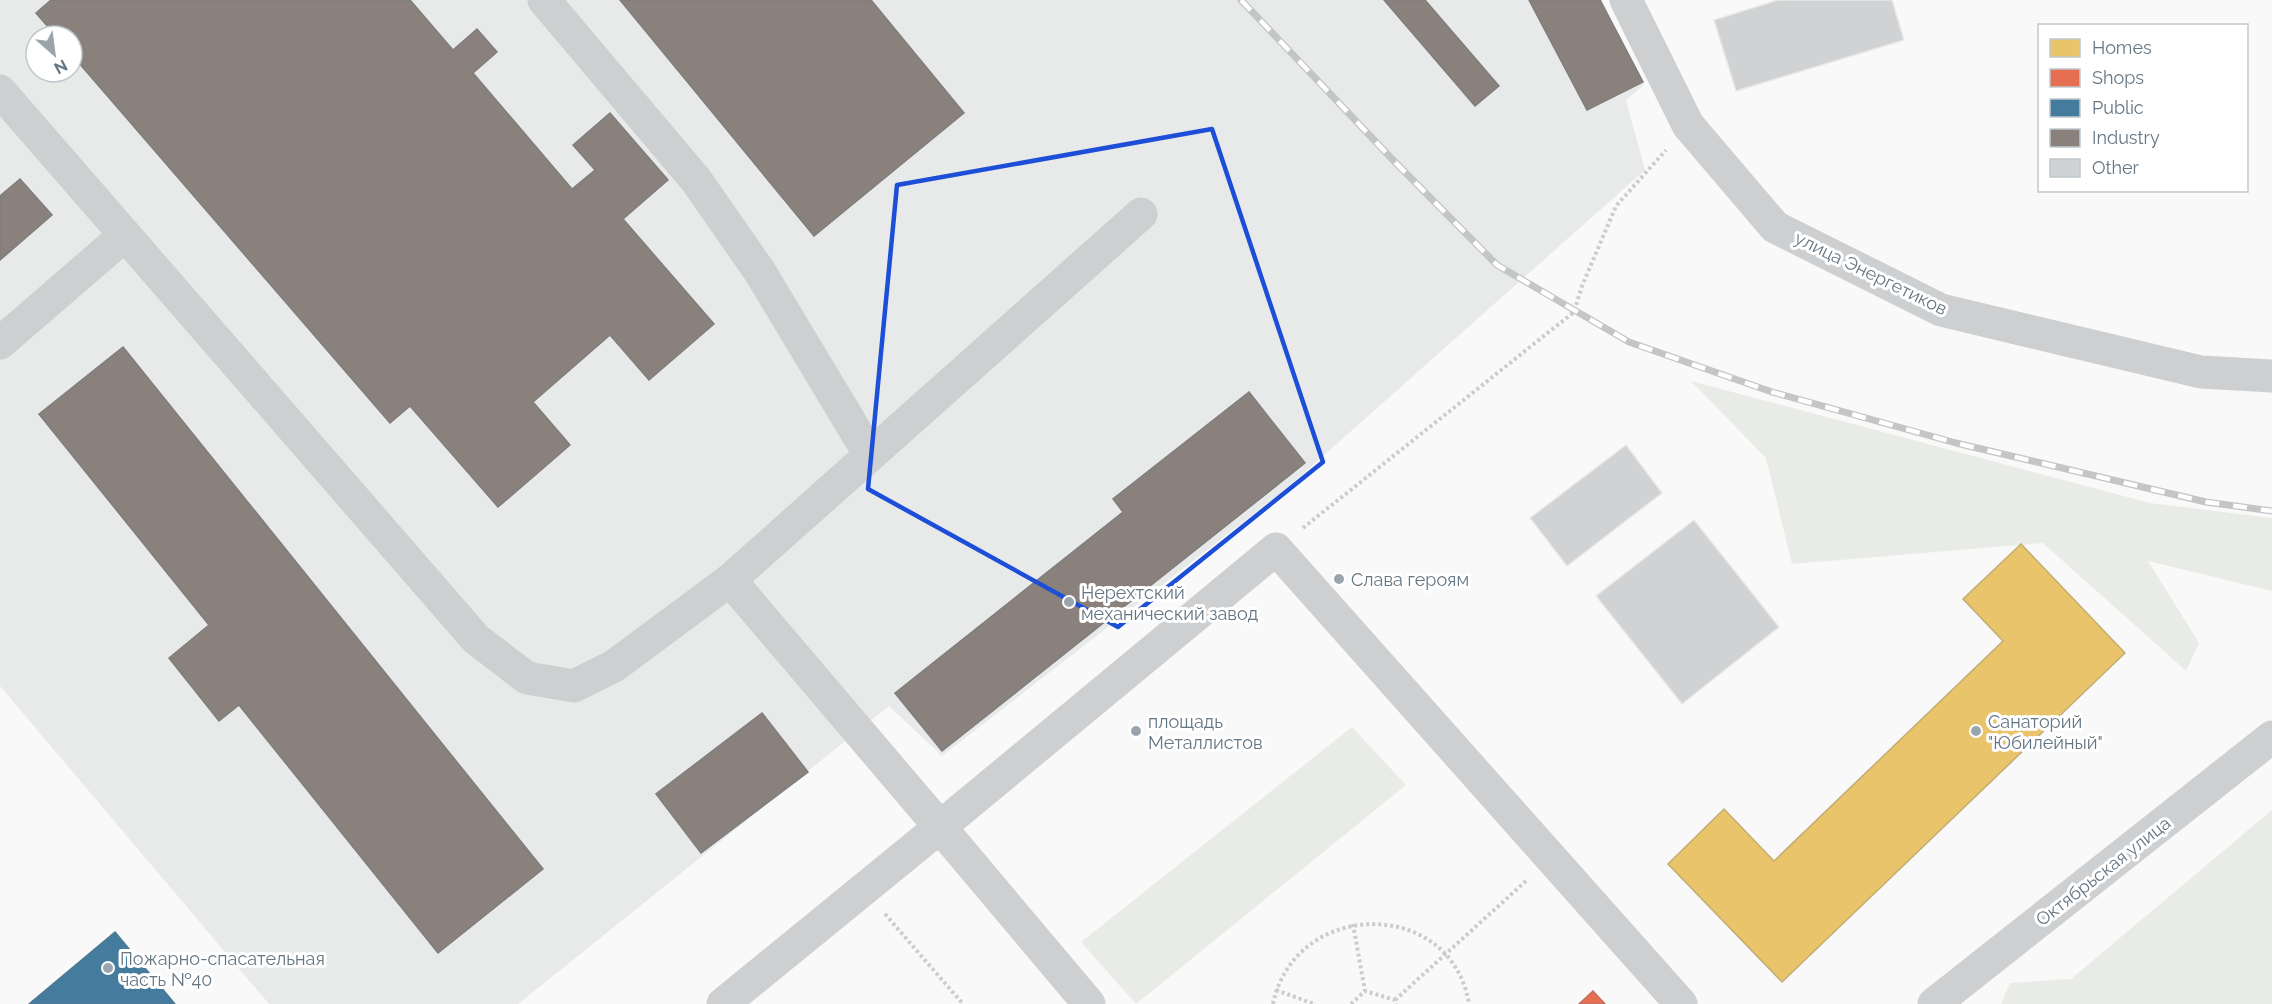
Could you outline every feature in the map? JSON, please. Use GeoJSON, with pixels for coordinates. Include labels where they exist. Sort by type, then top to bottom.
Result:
{"type":"FeatureCollection","features":[{"type":"Feature","properties":{"kind":"street"},"geometry":{"type":"LineString","coordinates":[[544,0],[696,180],[760,272],[870,455]]}},
{"type":"Feature","properties":{"kind":"street","name":"улица Энергетиков"},"geometry":{"type":"LineString","coordinates":[[1626,0],[1688,125],[1775,227],[1941,310],[2201,372],[2272,376]]}},
{"type":"Feature","properties":{"kind":"street"},"geometry":{"type":"LineString","coordinates":[[0,91],[476,639],[527,678],[574,686],[614,666],[730,580],[1141,214]]}},
{"type":"Feature","properties":{"kind":"street"},"geometry":{"type":"LineString","coordinates":[[0,343],[125,236]]}},
{"type":"Feature","properties":{"kind":"street"},"geometry":{"type":"LineString","coordinates":[[723,1004],[940,828],[1276,549],[1681,1004]]}},
{"type":"Feature","properties":{"kind":"street"},"geometry":{"type":"LineString","coordinates":[[730,580],[1089,1004]]}},
{"type":"Feature","properties":{"kind":"street","name":"Октябрьская улица"},"geometry":{"type":"LineString","coordinates":[[1934,1004],[2272,737]]}},
{"type":"Feature","properties":{"kind":"path"},"geometry":{"type":"LineString","coordinates":[[1276,549],[1574,312],[1582,286],[1616,206],[1688,125]]}},
{"type":"Feature","properties":{"kind":"path"},"geometry":{"type":"LineString","coordinates":[[1365,991],[1396,1002],[1444,954],[1552,859]]}},
{"type":"Feature","properties":{"kind":"path"},"geometry":{"type":"LineString","coordinates":[[885,914],[963,1004]]}},
{"type":"Feature","properties":{"kind":"path"},"geometry":{"type":"LineString","coordinates":[[1274,1004],[1276,990],[1288,967],[1306,947],[1328,932],[1353,924],[1386,923],[1418,934],[1444,954],[1460,975],[1470,1004]]}},
{"type":"Feature","properties":{"kind":"path"},"geometry":{"type":"LineString","coordinates":[[1353,924],[1365,991]]}},
{"type":"Feature","properties":{"kind":"path"},"geometry":{"type":"LineString","coordinates":[[1276,990],[1314,1004]]}},
{"type":"Feature","properties":{"kind":"path"},"geometry":{"type":"LineString","coordinates":[[1351,1004],[1365,991]]}},
{"type":"Feature","properties":{"kind":"highlighted area"},"geometry":{"type":"Polygon","coordinates":[[[1212,129],[1323,462],[1118,627],[868,489],[897,185],[1212,129]]]}},
{"type":"Feature","properties":{"kind":"shaded area","name":"Нерехтский механический завод"},"geometry":{"type":"Polygon","coordinates":[[[0,0],[1602,0],[1644,85],[1626,100],[1645,170],[1287,488],[942,756],[889,706],[518,1004],[269,1004],[0,686],[0,0]]]}},
{"type":"Feature","properties":{"kind":"shaded area"},"geometry":{"type":"Polygon","coordinates":[[[1691,381],[2150,503],[2272,518],[2272,591],[2148,561],[2199,643],[2186,671],[2043,543],[1792,564],[1766,458],[1691,381]]]}},
{"type":"Feature","properties":{"kind":"shaded area"},"geometry":{"type":"Polygon","coordinates":[[[1352,727],[1406,785],[1136,1004],[1081,942],[1352,727]]]}},
{"type":"Feature","properties":{"kind":"shaded area"},"geometry":{"type":"Polygon","coordinates":[[[2272,810],[2272,1004],[2001,1004],[2010,983],[2071,979],[2272,810]]]}},
{"type":"Feature","properties":{"kind":"building: Homes","name":"Санаторий \"Юбилейный\""},"geometry":{"type":"Polygon","coordinates":[[[2021,544],[2125,653],[1782,982],[1668,864],[1724,809],[1774,861],[2003,641],[1963,599],[2021,544]]]}},
{"type":"Feature","properties":{"kind":"building: Shops"},"geometry":{"type":"Polygon","coordinates":[[[1593,991],[1605,1004],[1579,1004],[1593,991]]]}},
{"type":"Feature","properties":{"kind":"building: Public","name":"Пожарно-спасательная часть №40"},"geometry":{"type":"Polygon","coordinates":[[[115,932],[175,1004],[29,1004],[115,932]]]}},
{"type":"Feature","properties":{"kind":"building: Industry"},"geometry":{"type":"Polygon","coordinates":[[[51,0],[410,0],[453,50],[477,29],[497,52],[473,73],[572,189],[595,170],[573,145],[610,113],[668,180],[623,219],[714,324],[649,380],[610,335],[533,402],[570,445],[498,507],[410,406],[390,423],[84,69],[84,24],[46,24],[36,13],[51,0]]]}},
{"type":"Feature","properties":{"kind":"building: Industry"},"geometry":{"type":"Polygon","coordinates":[[[620,0],[871,0],[964,113],[814,236],[620,0]]]}},
{"type":"Feature","properties":{"kind":"building: Industry"},"geometry":{"type":"Polygon","coordinates":[[[1384,0],[1425,0],[1499,86],[1475,106],[1384,0]]]}},
{"type":"Feature","properties":{"kind":"building: Industry"},"geometry":{"type":"Polygon","coordinates":[[[1529,0],[1600,0],[1643,82],[1587,110],[1529,0]]]}},
{"type":"Feature","properties":{"kind":"building: Industry"},"geometry":{"type":"Polygon","coordinates":[[[20,179],[52,215],[0,260],[0,196],[20,179]]]}},
{"type":"Feature","properties":{"kind":"building: Industry"},"geometry":{"type":"Polygon","coordinates":[[[123,347],[543,869],[438,953],[239,705],[219,721],[169,658],[209,625],[39,414],[123,347]]]}},
{"type":"Feature","properties":{"kind":"building: Industry","name":"Нерехтский механический завод"},"geometry":{"type":"Polygon","coordinates":[[[1249,392],[1305,463],[942,751],[895,693],[1123,512],[1113,499],[1249,392]]]}},
{"type":"Feature","properties":{"kind":"building: Industry"},"geometry":{"type":"Polygon","coordinates":[[[762,713],[808,772],[701,853],[656,794],[762,713]]]}},
{"type":"Feature","properties":{"kind":"building: Other"},"geometry":{"type":"Polygon","coordinates":[[[1778,0],[1892,0],[1904,40],[1736,91],[1714,20],[1778,0]]]}},
{"type":"Feature","properties":{"kind":"building: Other"},"geometry":{"type":"Polygon","coordinates":[[[1626,445],[1662,493],[1567,566],[1530,518],[1626,445]]]}},
{"type":"Feature","properties":{"kind":"building: Other"},"geometry":{"type":"Polygon","coordinates":[[[1694,520],[1779,627],[1682,704],[1596,596],[1694,520]]]}},
{"type":"Feature","properties":{"kind":"railway"},"geometry":{"type":"LineString","coordinates":[[1241,0],[1394,161],[1497,265],[1629,342],[1772,392],[1956,443],[2206,502],[2272,511]]}},
{"type":"Feature","properties":{"kind":"place","name":"Слава героям"},"geometry":{"type":"Point","coordinates":[1339,579]}},
{"type":"Feature","properties":{"kind":"place","name":"Нерехтский механический завод"},"geometry":{"type":"Point","coordinates":[1069,602]}},
{"type":"Feature","properties":{"kind":"place","name":"площадь Металлистов"},"geometry":{"type":"Point","coordinates":[1136,731]}},
{"type":"Feature","properties":{"kind":"place","name":"Санаторий \"Юбилейный\""},"geometry":{"type":"Point","coordinates":[1976,731]}},
{"type":"Feature","properties":{"kind":"place","name":"Пожарно-спасательная часть №40"},"geometry":{"type":"Point","coordinates":[108,968]}}]}
